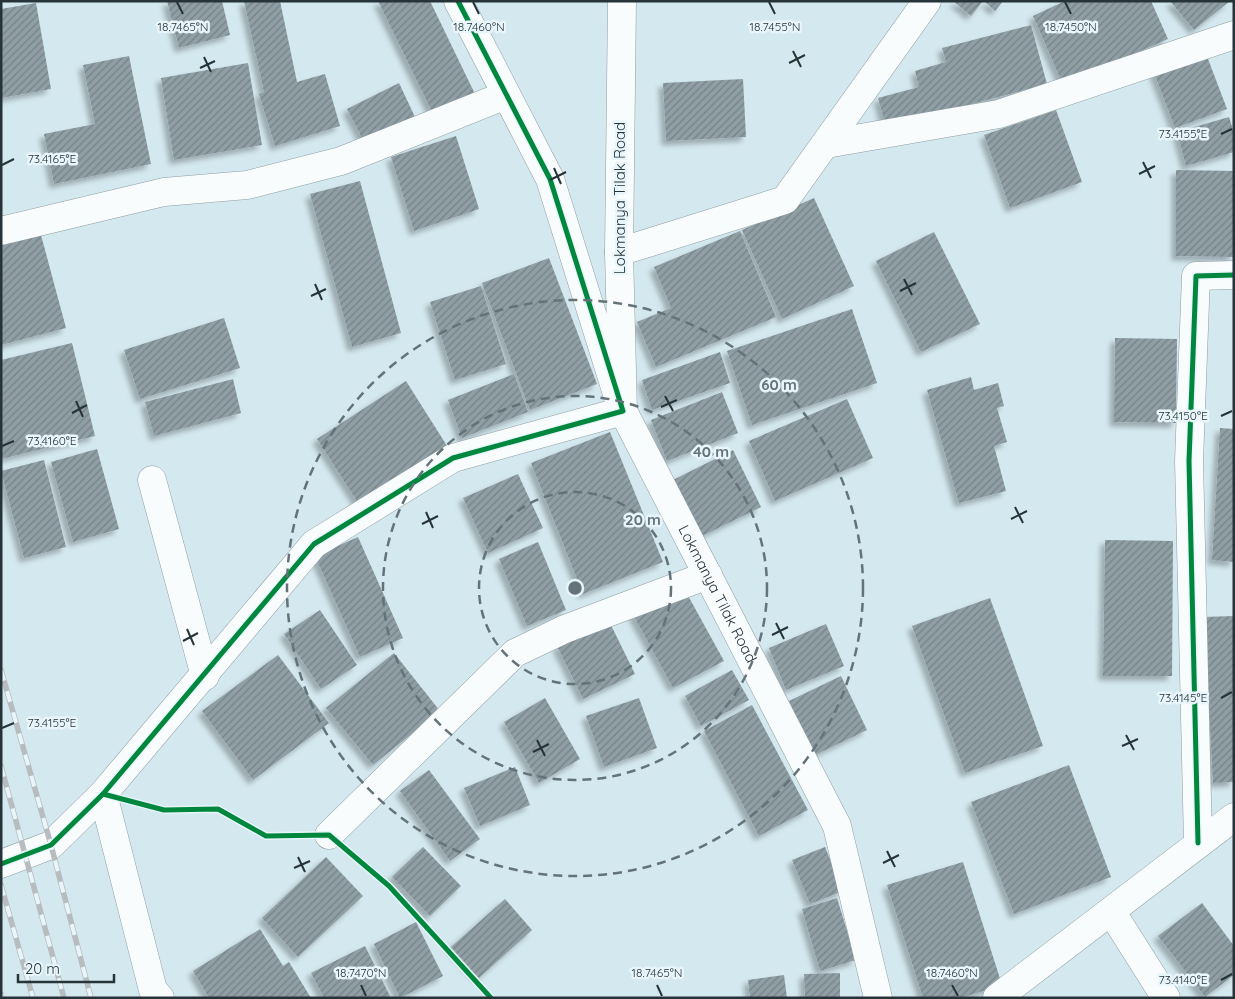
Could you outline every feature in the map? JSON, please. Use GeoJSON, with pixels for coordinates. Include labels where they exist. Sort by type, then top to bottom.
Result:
{"type":"FeatureCollection","features":[{"type":"Feature","properties":{"kind":"street"},"geometry":{"type":"LineString","coordinates":[[1,864],[51,845],[103,794],[205,676],[314,544],[453,458],[623,411],[550,178],[458,1]]}},
{"type":"Feature","properties":{"kind":"street","name":"Lokmanya Tilak Road"},"geometry":{"type":"LineString","coordinates":[[622,1],[618,252],[623,411],[838,826],[878,998]]}},
{"type":"Feature","properties":{"kind":"street"},"geometry":{"type":"LineString","coordinates":[[618,252],[785,200],[927,1]]}},
{"type":"Feature","properties":{"kind":"street"},"geometry":{"type":"LineString","coordinates":[[826,144],[999,114],[1234,35]]}},
{"type":"Feature","properties":{"kind":"street"},"geometry":{"type":"LineString","coordinates":[[1,230],[164,192],[247,184],[341,161],[506,95]]}},
{"type":"Feature","properties":{"kind":"street"},"geometry":{"type":"LineString","coordinates":[[1198,843],[1188,461],[1196,276],[1234,275]]}},
{"type":"Feature","properties":{"kind":"street"},"geometry":{"type":"LineString","coordinates":[[152,480],[205,676]]}},
{"type":"Feature","properties":{"kind":"street"},"geometry":{"type":"LineString","coordinates":[[329,835],[515,653],[564,629],[708,575]]}},
{"type":"Feature","properties":{"kind":"street"},"geometry":{"type":"LineString","coordinates":[[103,794],[153,990],[160,998]]}},
{"type":"Feature","properties":{"kind":"street"},"geometry":{"type":"LineString","coordinates":[[997,998],[1234,816]]}},
{"type":"Feature","properties":{"kind":"street"},"geometry":{"type":"LineString","coordinates":[[1111,911],[1166,998]]}},
{"type":"Feature","properties":{"kind":"building"},"geometry":{"type":"Polygon","coordinates":[[[167,1],[222,1],[230,35],[179,48],[167,1]]]}},
{"type":"Feature","properties":{"kind":"building"},"geometry":{"type":"Polygon","coordinates":[[[244,1],[280,1],[297,82],[325,74],[340,126],[275,146],[259,94],[264,92],[244,1]]]}},
{"type":"Feature","properties":{"kind":"building"},"geometry":{"type":"Polygon","coordinates":[[[378,1],[430,1],[475,94],[433,114],[378,1]]]}},
{"type":"Feature","properties":{"kind":"building"},"geometry":{"type":"Polygon","coordinates":[[[953,1],[983,1],[971,16],[953,1]]]}},
{"type":"Feature","properties":{"kind":"building"},"geometry":{"type":"Polygon","coordinates":[[[984,1],[1003,1],[995,11],[984,1]]]}},
{"type":"Feature","properties":{"kind":"building"},"geometry":{"type":"Polygon","coordinates":[[[1065,1],[1151,1],[1168,39],[1063,85],[1033,16],[1065,1]]]}},
{"type":"Feature","properties":{"kind":"building"},"geometry":{"type":"Polygon","coordinates":[[[1170,1],[1230,1],[1194,30],[1170,1]]]}},
{"type":"Feature","properties":{"kind":"building"},"geometry":{"type":"Polygon","coordinates":[[[36,3],[51,89],[1,98],[1,9],[36,3]]]}},
{"type":"Feature","properties":{"kind":"building"},"geometry":{"type":"Polygon","coordinates":[[[1031,25],[1047,84],[886,127],[878,98],[919,87],[915,71],[946,62],[942,48],[1031,25]]]}},
{"type":"Feature","properties":{"kind":"building"},"geometry":{"type":"Polygon","coordinates":[[[1205,51],[1227,109],[1175,128],[1153,70],[1205,51]]]}},
{"type":"Feature","properties":{"kind":"building"},"geometry":{"type":"Polygon","coordinates":[[[129,56],[151,164],[54,184],[44,134],[95,124],[83,65],[129,56]]]}},
{"type":"Feature","properties":{"kind":"building"},"geometry":{"type":"Polygon","coordinates":[[[248,63],[262,145],[174,160],[161,78],[248,63]]]}},
{"type":"Feature","properties":{"kind":"building"},"geometry":{"type":"Polygon","coordinates":[[[743,79],[746,137],[666,141],[663,83],[743,79]]]}},
{"type":"Feature","properties":{"kind":"building"},"geometry":{"type":"Polygon","coordinates":[[[399,83],[415,117],[364,142],[347,109],[399,83]]]}},
{"type":"Feature","properties":{"kind":"building"},"geometry":{"type":"Polygon","coordinates":[[[1056,110],[1082,182],[1010,208],[984,135],[1056,110]]]}},
{"type":"Feature","properties":{"kind":"building"},"geometry":{"type":"Polygon","coordinates":[[[1229,117],[1234,133],[1234,152],[1186,166],[1177,132],[1229,117]]]}},
{"type":"Feature","properties":{"kind":"building"},"geometry":{"type":"Polygon","coordinates":[[[456,136],[479,209],[414,231],[391,157],[456,136]]]}},
{"type":"Feature","properties":{"kind":"building"},"geometry":{"type":"Polygon","coordinates":[[[1176,170],[1234,171],[1234,257],[1176,256],[1176,170]]]}},
{"type":"Feature","properties":{"kind":"building"},"geometry":{"type":"Polygon","coordinates":[[[360,181],[401,333],[352,347],[310,194],[360,181]]]}},
{"type":"Feature","properties":{"kind":"building"},"geometry":{"type":"Polygon","coordinates":[[[814,198],[854,286],[782,319],[742,230],[814,198]]]}},
{"type":"Feature","properties":{"kind":"building"},"geometry":{"type":"Polygon","coordinates":[[[740,231],[776,317],[656,367],[637,322],[671,308],[654,267],[740,231]]]}},
{"type":"Feature","properties":{"kind":"building"},"geometry":{"type":"Polygon","coordinates":[[[934,232],[980,324],[921,352],[876,261],[934,232]]]}},
{"type":"Feature","properties":{"kind":"building"},"geometry":{"type":"Polygon","coordinates":[[[41,235],[66,328],[1,345],[1,245],[41,235]]]}},
{"type":"Feature","properties":{"kind":"building"},"geometry":{"type":"Polygon","coordinates":[[[549,258],[597,384],[530,410],[482,283],[549,258]]]}},
{"type":"Feature","properties":{"kind":"building"},"geometry":{"type":"Polygon","coordinates":[[[481,286],[506,364],[455,380],[430,302],[481,286]]]}},
{"type":"Feature","properties":{"kind":"building"},"geometry":{"type":"Polygon","coordinates":[[[852,309],[877,383],[752,425],[727,351],[852,309]]]}},
{"type":"Feature","properties":{"kind":"building"},"geometry":{"type":"Polygon","coordinates":[[[224,318],[240,368],[140,399],[124,350],[224,318]]]}},
{"type":"Feature","properties":{"kind":"building"},"geometry":{"type":"Polygon","coordinates":[[[1115,338],[1177,339],[1176,423],[1114,422],[1115,338]]]}},
{"type":"Feature","properties":{"kind":"building"},"geometry":{"type":"Polygon","coordinates":[[[72,343],[95,436],[1,459],[1,360],[72,343]]]}},
{"type":"Feature","properties":{"kind":"building"},"geometry":{"type":"Polygon","coordinates":[[[720,352],[730,383],[652,410],[642,380],[720,352]]]}},
{"type":"Feature","properties":{"kind":"building"},"geometry":{"type":"Polygon","coordinates":[[[514,374],[528,412],[462,438],[448,400],[514,374]]]}},
{"type":"Feature","properties":{"kind":"building"},"geometry":{"type":"Polygon","coordinates":[[[971,377],[974,390],[998,383],[1004,406],[997,408],[1007,442],[994,446],[1006,491],[959,503],[927,390],[971,377]]]}},
{"type":"Feature","properties":{"kind":"building"},"geometry":{"type":"Polygon","coordinates":[[[233,379],[241,413],[154,436],[145,402],[233,379]]]}},
{"type":"Feature","properties":{"kind":"building"},"geometry":{"type":"Polygon","coordinates":[[[406,381],[449,449],[360,506],[317,439],[406,381]]]}},
{"type":"Feature","properties":{"kind":"building"},"geometry":{"type":"Polygon","coordinates":[[[722,392],[738,433],[667,461],[651,420],[722,392]]]}},
{"type":"Feature","properties":{"kind":"building"},"geometry":{"type":"Polygon","coordinates":[[[847,399],[873,458],[775,501],[749,441],[847,399]]]}},
{"type":"Feature","properties":{"kind":"building"},"geometry":{"type":"Polygon","coordinates":[[[1220,428],[1234,429],[1234,562],[1212,560],[1220,428]]]}},
{"type":"Feature","properties":{"kind":"building"},"geometry":{"type":"Polygon","coordinates":[[[610,432],[663,562],[583,594],[531,463],[610,432]]]}},
{"type":"Feature","properties":{"kind":"building"},"geometry":{"type":"Polygon","coordinates":[[[97,449],[119,529],[73,542],[51,462],[97,449]]]}},
{"type":"Feature","properties":{"kind":"building"},"geometry":{"type":"Polygon","coordinates":[[[733,450],[761,507],[700,537],[671,481],[733,450]]]}},
{"type":"Feature","properties":{"kind":"building"},"geometry":{"type":"Polygon","coordinates":[[[44,460],[66,547],[24,558],[1,471],[44,460]]]}},
{"type":"Feature","properties":{"kind":"building"},"geometry":{"type":"Polygon","coordinates":[[[518,474],[543,528],[488,553],[463,498],[518,474]]]}},
{"type":"Feature","properties":{"kind":"building"},"geometry":{"type":"Polygon","coordinates":[[[358,537],[403,638],[360,657],[315,556],[358,537]]]}},
{"type":"Feature","properties":{"kind":"building"},"geometry":{"type":"Polygon","coordinates":[[[1105,540],[1173,541],[1172,676],[1103,676],[1105,540]]]}},
{"type":"Feature","properties":{"kind":"building"},"geometry":{"type":"Polygon","coordinates":[[[538,542],[566,610],[527,626],[499,559],[538,542]]]}},
{"type":"Feature","properties":{"kind":"building"},"geometry":{"type":"Polygon","coordinates":[[[686,592],[724,661],[673,688],[632,613],[686,592]]]}},
{"type":"Feature","properties":{"kind":"building"},"geometry":{"type":"Polygon","coordinates":[[[990,598],[1043,746],[965,773],[912,626],[990,598]]]}},
{"type":"Feature","properties":{"kind":"building"},"geometry":{"type":"Polygon","coordinates":[[[320,610],[357,665],[321,689],[284,634],[320,610]]]}},
{"type":"Feature","properties":{"kind":"building"},"geometry":{"type":"Polygon","coordinates":[[[1234,616],[1234,782],[1213,783],[1204,617],[1234,616]]]}},
{"type":"Feature","properties":{"kind":"building"},"geometry":{"type":"Polygon","coordinates":[[[609,621],[635,674],[583,699],[557,646],[609,621]]]}},
{"type":"Feature","properties":{"kind":"building"},"geometry":{"type":"Polygon","coordinates":[[[826,624],[844,666],[786,690],[769,648],[826,624]]]}},
{"type":"Feature","properties":{"kind":"building"},"geometry":{"type":"Polygon","coordinates":[[[394,653],[440,711],[373,765],[326,708],[394,653]]]}},
{"type":"Feature","properties":{"kind":"building"},"geometry":{"type":"Polygon","coordinates":[[[278,655],[329,723],[253,780],[202,711],[278,655]]]}},
{"type":"Feature","properties":{"kind":"building"},"geometry":{"type":"Polygon","coordinates":[[[732,670],[749,700],[701,726],[685,696],[732,670]]]}},
{"type":"Feature","properties":{"kind":"building"},"geometry":{"type":"Polygon","coordinates":[[[841,676],[867,730],[815,755],[789,701],[841,676]]]}},
{"type":"Feature","properties":{"kind":"building"},"geometry":{"type":"Polygon","coordinates":[[[545,698],[580,759],[539,783],[504,722],[545,698]]]}},
{"type":"Feature","properties":{"kind":"building"},"geometry":{"type":"Polygon","coordinates":[[[639,698],[657,748],[604,767],[586,716],[639,698]]]}},
{"type":"Feature","properties":{"kind":"building"},"geometry":{"type":"Polygon","coordinates":[[[752,705],[808,810],[759,836],[704,731],[752,705]]]}},
{"type":"Feature","properties":{"kind":"building"},"geometry":{"type":"Polygon","coordinates":[[[1069,765],[1111,877],[1014,914],[971,802],[1069,765]]]}},
{"type":"Feature","properties":{"kind":"building"},"geometry":{"type":"Polygon","coordinates":[[[515,767],[530,805],[480,826],[464,788],[515,767]]]}},
{"type":"Feature","properties":{"kind":"building"},"geometry":{"type":"Polygon","coordinates":[[[429,770],[480,839],[450,861],[400,791],[429,770]]]}},
{"type":"Feature","properties":{"kind":"building"},"geometry":{"type":"Polygon","coordinates":[[[423,847],[461,886],[430,916],[392,877],[423,847]]]}},
{"type":"Feature","properties":{"kind":"building"},"geometry":{"type":"Polygon","coordinates":[[[825,847],[843,891],[810,904],[792,860],[825,847]]]}},
{"type":"Feature","properties":{"kind":"building"},"geometry":{"type":"Polygon","coordinates":[[[326,857],[363,896],[298,957],[262,918],[326,857]]]}},
{"type":"Feature","properties":{"kind":"building"},"geometry":{"type":"Polygon","coordinates":[[[963,862],[1002,985],[961,998],[923,998],[887,885],[963,862]]]}},
{"type":"Feature","properties":{"kind":"building"},"geometry":{"type":"Polygon","coordinates":[[[837,898],[856,960],[820,971],[802,909],[837,898]]]}},
{"type":"Feature","properties":{"kind":"building"},"geometry":{"type":"Polygon","coordinates":[[[505,899],[532,930],[479,978],[451,947],[505,899]]]}},
{"type":"Feature","properties":{"kind":"building"},"geometry":{"type":"Polygon","coordinates":[[[1202,903],[1234,946],[1234,975],[1205,997],[1158,936],[1202,903]]]}},
{"type":"Feature","properties":{"kind":"building"},"geometry":{"type":"Polygon","coordinates":[[[416,922],[443,976],[400,998],[374,944],[416,922]]]}},
{"type":"Feature","properties":{"kind":"building"},"geometry":{"type":"Polygon","coordinates":[[[260,929],[283,966],[289,962],[311,998],[209,998],[193,971],[260,929]]]}},
{"type":"Feature","properties":{"kind":"building"},"geometry":{"type":"Polygon","coordinates":[[[365,946],[391,998],[324,998],[311,973],[365,946]]]}},
{"type":"Feature","properties":{"kind":"building"},"geometry":{"type":"Polygon","coordinates":[[[840,973],[840,998],[805,998],[804,974],[840,973]]]}},
{"type":"Feature","properties":{"kind":"building"},"geometry":{"type":"Polygon","coordinates":[[[784,975],[787,998],[750,998],[748,980],[784,975]]]}},
{"type":"Feature","properties":{"kind":"railway"},"geometry":{"type":"LineString","coordinates":[[1,670],[51,845],[91,998]]}},
{"type":"Feature","properties":{"kind":"railway"},"geometry":{"type":"LineString","coordinates":[[1,766],[64,998]]}},
{"type":"Feature","properties":{"kind":"railway"},"geometry":{"type":"LineString","coordinates":[[1,885],[33,998]]}},
{"type":"Feature","properties":{"kind":"railway"},"geometry":{"type":"LineString","coordinates":[[1,994],[2,998]]}},
{"type":"Feature","properties":{"kind":"cycle path"},"geometry":{"type":"LineString","coordinates":[[1,864],[51,845],[103,794],[314,544],[453,458],[623,411],[550,179],[458,1]]}},
{"type":"Feature","properties":{"kind":"cycle path"},"geometry":{"type":"LineString","coordinates":[[1198,843],[1189,461],[1196,276],[1234,275]]}},
{"type":"Feature","properties":{"kind":"cycle path"},"geometry":{"type":"LineString","coordinates":[[103,794],[164,810],[218,809],[266,836],[329,835],[389,886],[491,998]]}}]}
